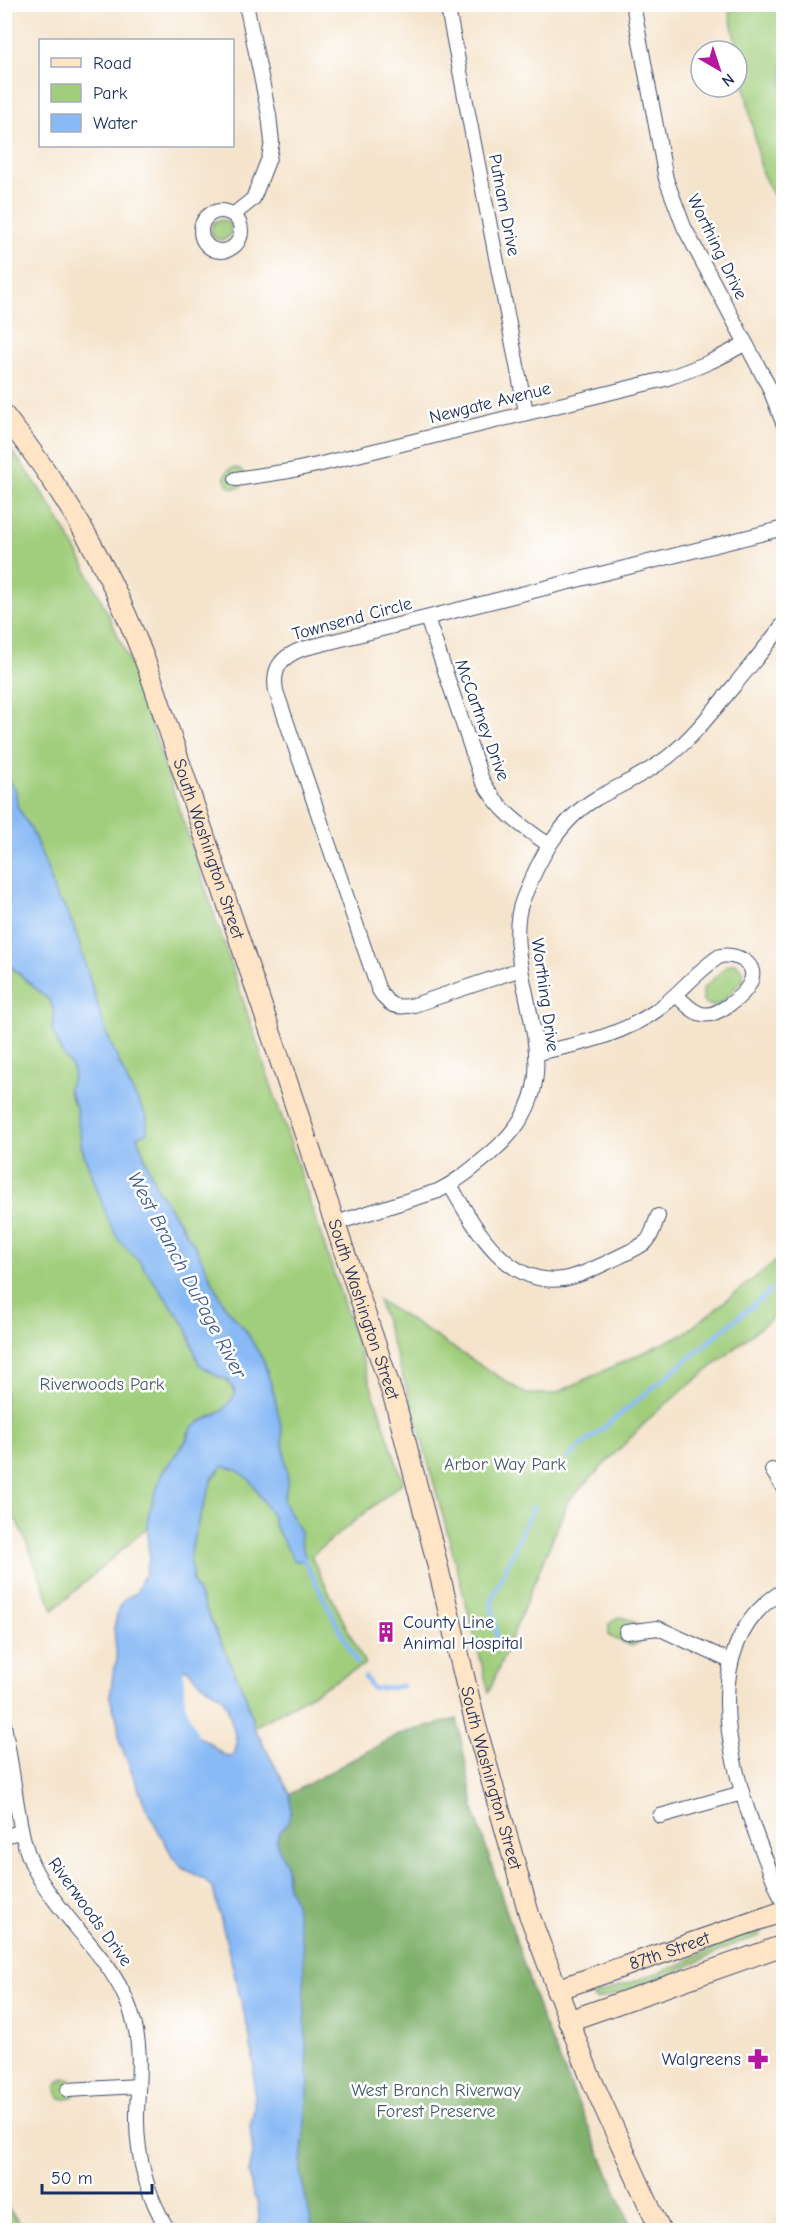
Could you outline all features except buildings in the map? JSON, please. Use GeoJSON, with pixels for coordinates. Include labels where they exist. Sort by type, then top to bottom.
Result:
{"type":"FeatureCollection","features":[{"type":"Feature","properties":{"kind":"main road","name":"South Washington Street"},"geometry":{"type":"LineString","coordinates":[[4,415],[39,459],[73,510],[105,567],[134,630],[396,1405],[435,1554],[476,1726],[529,1914],[568,2021],[609,2120],[660,2230]]}},
{"type":"Feature","properties":{"kind":"main road","name":"87th Street"},"geometry":{"type":"LineString","coordinates":[[556,1990],[783,1911]]}},
{"type":"Feature","properties":{"kind":"main road","name":"87th Street"},"geometry":{"type":"LineString","coordinates":[[568,2021],[783,1945]]}},
{"type":"Feature","properties":{"kind":"street"},"geometry":{"type":"LineString","coordinates":[[233,215],[253,199],[269,158],[272,142],[269,115],[246,4]]}},
{"type":"Feature","properties":{"kind":"street","name":"Putnam Drive"},"geometry":{"type":"LineString","coordinates":[[447,4],[526,412]]}},
{"type":"Feature","properties":{"kind":"street","name":"Worthing Drive"},"geometry":{"type":"LineString","coordinates":[[633,4],[666,179],[684,228],[769,387],[783,425]]}},
{"type":"Feature","properties":{"kind":"street","name":"Newgate Avenue"},"geometry":{"type":"LineString","coordinates":[[236,479],[298,469],[665,379],[702,365],[745,343]]}},
{"type":"Feature","properties":{"kind":"street","name":"Townsend Circle"},"geometry":{"type":"LineString","coordinates":[[521,969],[414,1005],[400,1008],[384,999],[378,988],[276,691],[275,670],[279,663],[290,654],[783,528]]}},
{"type":"Feature","properties":{"kind":"street","name":"McCartney Drive"},"geometry":{"type":"LineString","coordinates":[[427,618],[482,780],[496,803],[512,819],[549,845]]}},
{"type":"Feature","properties":{"kind":"street","name":"Worthing Drive"},"geometry":{"type":"LineString","coordinates":[[336,1223],[426,1195],[450,1185],[502,1143],[517,1126],[529,1104],[536,1082],[537,1053],[521,969],[518,936],[522,902],[549,845],[576,813],[596,799],[643,775],[684,743],[758,657],[783,623]]}},
{"type":"Feature","properties":{"kind":"street"},"geometry":{"type":"LineString","coordinates":[[537,1053],[584,1043],[619,1031],[657,1010],[720,956],[727,954],[740,957],[750,969],[752,977],[750,984],[720,1012],[711,1015],[696,1012],[676,995]]}},
{"type":"Feature","properties":{"kind":"street"},"geometry":{"type":"LineString","coordinates":[[450,1185],[476,1227],[502,1258],[514,1268],[537,1278],[565,1279],[594,1269],[647,1241],[658,1216]]}},
{"type":"Feature","properties":{"kind":"street"},"geometry":{"type":"LineString","coordinates":[[772,1470],[783,1489]]}},
{"type":"Feature","properties":{"kind":"street"},"geometry":{"type":"LineString","coordinates":[[783,1590],[761,1607],[741,1635],[730,1661],[727,1699],[731,1750],[742,1793],[783,1905]]}},
{"type":"Feature","properties":{"kind":"street"},"geometry":{"type":"LineString","coordinates":[[626,1632],[658,1628],[730,1661]]}},
{"type":"Feature","properties":{"kind":"street","name":"Riverwoods Drive"},"geometry":{"type":"LineString","coordinates":[[4,1725],[21,1832],[28,1855],[52,1898],[104,1960],[119,1983],[134,2022],[139,2054],[138,2136],[144,2173],[160,2217],[168,2230]]}},
{"type":"Feature","properties":{"kind":"street"},"geometry":{"type":"LineString","coordinates":[[660,1816],[742,1793]]}},
{"type":"Feature","properties":{"kind":"street"},"geometry":{"type":"LineString","coordinates":[[4,1836],[21,1832]]}},
{"type":"Feature","properties":{"kind":"street"},"geometry":{"type":"LineString","coordinates":[[68,2090],[138,2086]]}},
{"type":"Feature","properties":{"kind":"green space"},"geometry":{"type":"Polygon","coordinates":[[[728,5],[783,5],[783,214],[762,173],[747,99],[749,99],[749,39],[735,39],[728,5]]]}},
{"type":"Feature","properties":{"kind":"green space"},"geometry":{"type":"Polygon","coordinates":[[[217,220],[225,220],[231,226],[231,234],[225,240],[217,240],[211,234],[211,226],[217,220]]]}},
{"type":"Feature","properties":{"kind":"green space"},"geometry":{"type":"Polygon","coordinates":[[[4,441],[43,494],[76,550],[132,667],[403,1482],[311,1556],[365,1664],[254,1727],[246,1697],[193,1582],[190,1558],[209,1485],[274,1394],[264,1362],[246,1331],[224,1305],[195,1246],[156,1187],[137,1137],[147,1117],[131,1089],[106,1033],[74,927],[64,906],[56,897],[32,831],[17,806],[16,791],[5,776],[4,441]]]}},
{"type":"Feature","properties":{"kind":"green space"},"geometry":{"type":"Polygon","coordinates":[[[231,468],[239,468],[245,474],[245,482],[239,488],[231,488],[225,482],[225,474],[231,468]]]}},
{"type":"Feature","properties":{"kind":"green space","name":"Riverwoods Park"},"geometry":{"type":"Polygon","coordinates":[[[4,961],[50,1001],[54,1012],[52,1031],[60,1050],[74,1068],[74,1077],[68,1093],[76,1107],[82,1148],[109,1222],[119,1240],[140,1262],[186,1326],[199,1364],[226,1379],[236,1394],[223,1411],[200,1422],[188,1433],[186,1441],[162,1473],[148,1516],[148,1527],[53,1610],[25,1538],[5,1498],[4,961]]]}},
{"type":"Feature","properties":{"kind":"green space"},"geometry":{"type":"Polygon","coordinates":[[[734,963],[742,970],[742,981],[718,1005],[710,1005],[703,1001],[703,989],[728,965],[734,963]]]}},
{"type":"Feature","properties":{"kind":"green space","name":"Arbor Way Park"},"geometry":{"type":"Polygon","coordinates":[[[783,1255],[783,1309],[655,1413],[568,1501],[489,1692],[451,1544],[378,1300],[526,1394],[554,1394],[685,1333],[783,1255]]]}},
{"type":"Feature","properties":{"kind":"green space"},"geometry":{"type":"Polygon","coordinates":[[[618,1617],[629,1620],[643,1630],[645,1633],[640,1641],[631,1646],[609,1636],[609,1624],[618,1617]]]}},
{"type":"Feature","properties":{"kind":"green space","name":"West Branch Riverway Forest Preserve"},"geometry":{"type":"Polygon","coordinates":[[[457,1719],[476,1817],[541,2017],[633,2230],[313,2230],[300,2173],[309,2081],[294,1899],[287,1887],[288,1873],[276,1842],[288,1816],[290,1794],[399,1734],[457,1719]]]}},
{"type":"Feature","properties":{"kind":"green space"},"geometry":{"type":"Polygon","coordinates":[[[759,1930],[761,1932],[759,1936],[732,1945],[670,1975],[597,2000],[593,1998],[595,1995],[678,1966],[722,1943],[759,1930]]]}},
{"type":"Feature","properties":{"kind":"green space"},"geometry":{"type":"Polygon","coordinates":[[[66,2079],[73,2082],[76,2089],[73,2096],[66,2099],[59,2096],[56,2089],[59,2082],[66,2079]]]}},
{"type":"Feature","properties":{"kind":"green space"},"geometry":{"type":"Polygon","coordinates":[[[5,2205],[26,2230],[5,2230],[5,2205]]]}},
{"type":"Feature","properties":{"kind":"water"},"geometry":{"type":"Polygon","coordinates":[[[4,776],[16,791],[17,806],[32,831],[56,897],[64,906],[74,927],[106,1033],[131,1089],[147,1117],[147,1132],[137,1137],[156,1187],[195,1246],[224,1305],[246,1331],[264,1362],[281,1426],[288,1481],[283,1501],[300,1532],[305,1561],[295,1561],[275,1527],[273,1517],[251,1481],[237,1470],[224,1466],[214,1474],[195,1532],[190,1558],[193,1582],[246,1697],[254,1727],[290,1794],[291,1812],[276,1842],[286,1865],[287,1887],[294,1899],[303,1947],[309,2081],[300,2173],[313,2230],[262,2230],[258,2224],[257,2200],[253,2196],[249,2173],[253,2154],[250,2127],[254,2110],[254,2067],[250,2037],[213,1889],[204,1879],[181,1867],[147,1810],[120,1743],[117,1719],[110,1698],[114,1667],[117,1661],[114,1628],[118,1611],[125,1599],[136,1593],[146,1575],[150,1558],[148,1516],[162,1473],[186,1441],[193,1426],[223,1411],[236,1393],[227,1379],[219,1377],[199,1364],[186,1326],[140,1262],[119,1240],[109,1222],[82,1148],[76,1107],[68,1088],[73,1070],[52,1031],[54,1012],[50,1001],[5,961],[4,776]],[[187,1669],[179,1670],[171,1681],[170,1705],[176,1719],[186,1730],[208,1742],[223,1755],[230,1757],[235,1753],[237,1742],[227,1705],[221,1696],[202,1684],[187,1669]]]}},
{"type":"Feature","properties":{"kind":"waterway"},"geometry":{"type":"LineString","coordinates":[[567,1458],[784,1280]]}},
{"type":"Feature","properties":{"kind":"waterway"},"geometry":{"type":"LineString","coordinates":[[497,1637],[491,1601],[533,1507]]}},
{"type":"Feature","properties":{"kind":"waterway"},"geometry":{"type":"LineString","coordinates":[[302,1556],[357,1663]]}},
{"type":"Feature","properties":{"kind":"waterway","name":"West Branch DuPage River"},"geometry":{"type":"LineString","coordinates":[[169,1645],[172,1706],[193,1758]]}},
{"type":"Feature","properties":{"kind":"waterway"},"geometry":{"type":"LineString","coordinates":[[365,1677],[373,1689],[403,1686]]}},
{"type":"Feature","properties":{"kind":"place","name":"County Line Animal Hospital"},"geometry":{"type":"Point","coordinates":[386,1632]}},
{"type":"Feature","properties":{"kind":"place","name":"Walgreens"},"geometry":{"type":"Point","coordinates":[758,2059]}}]}
